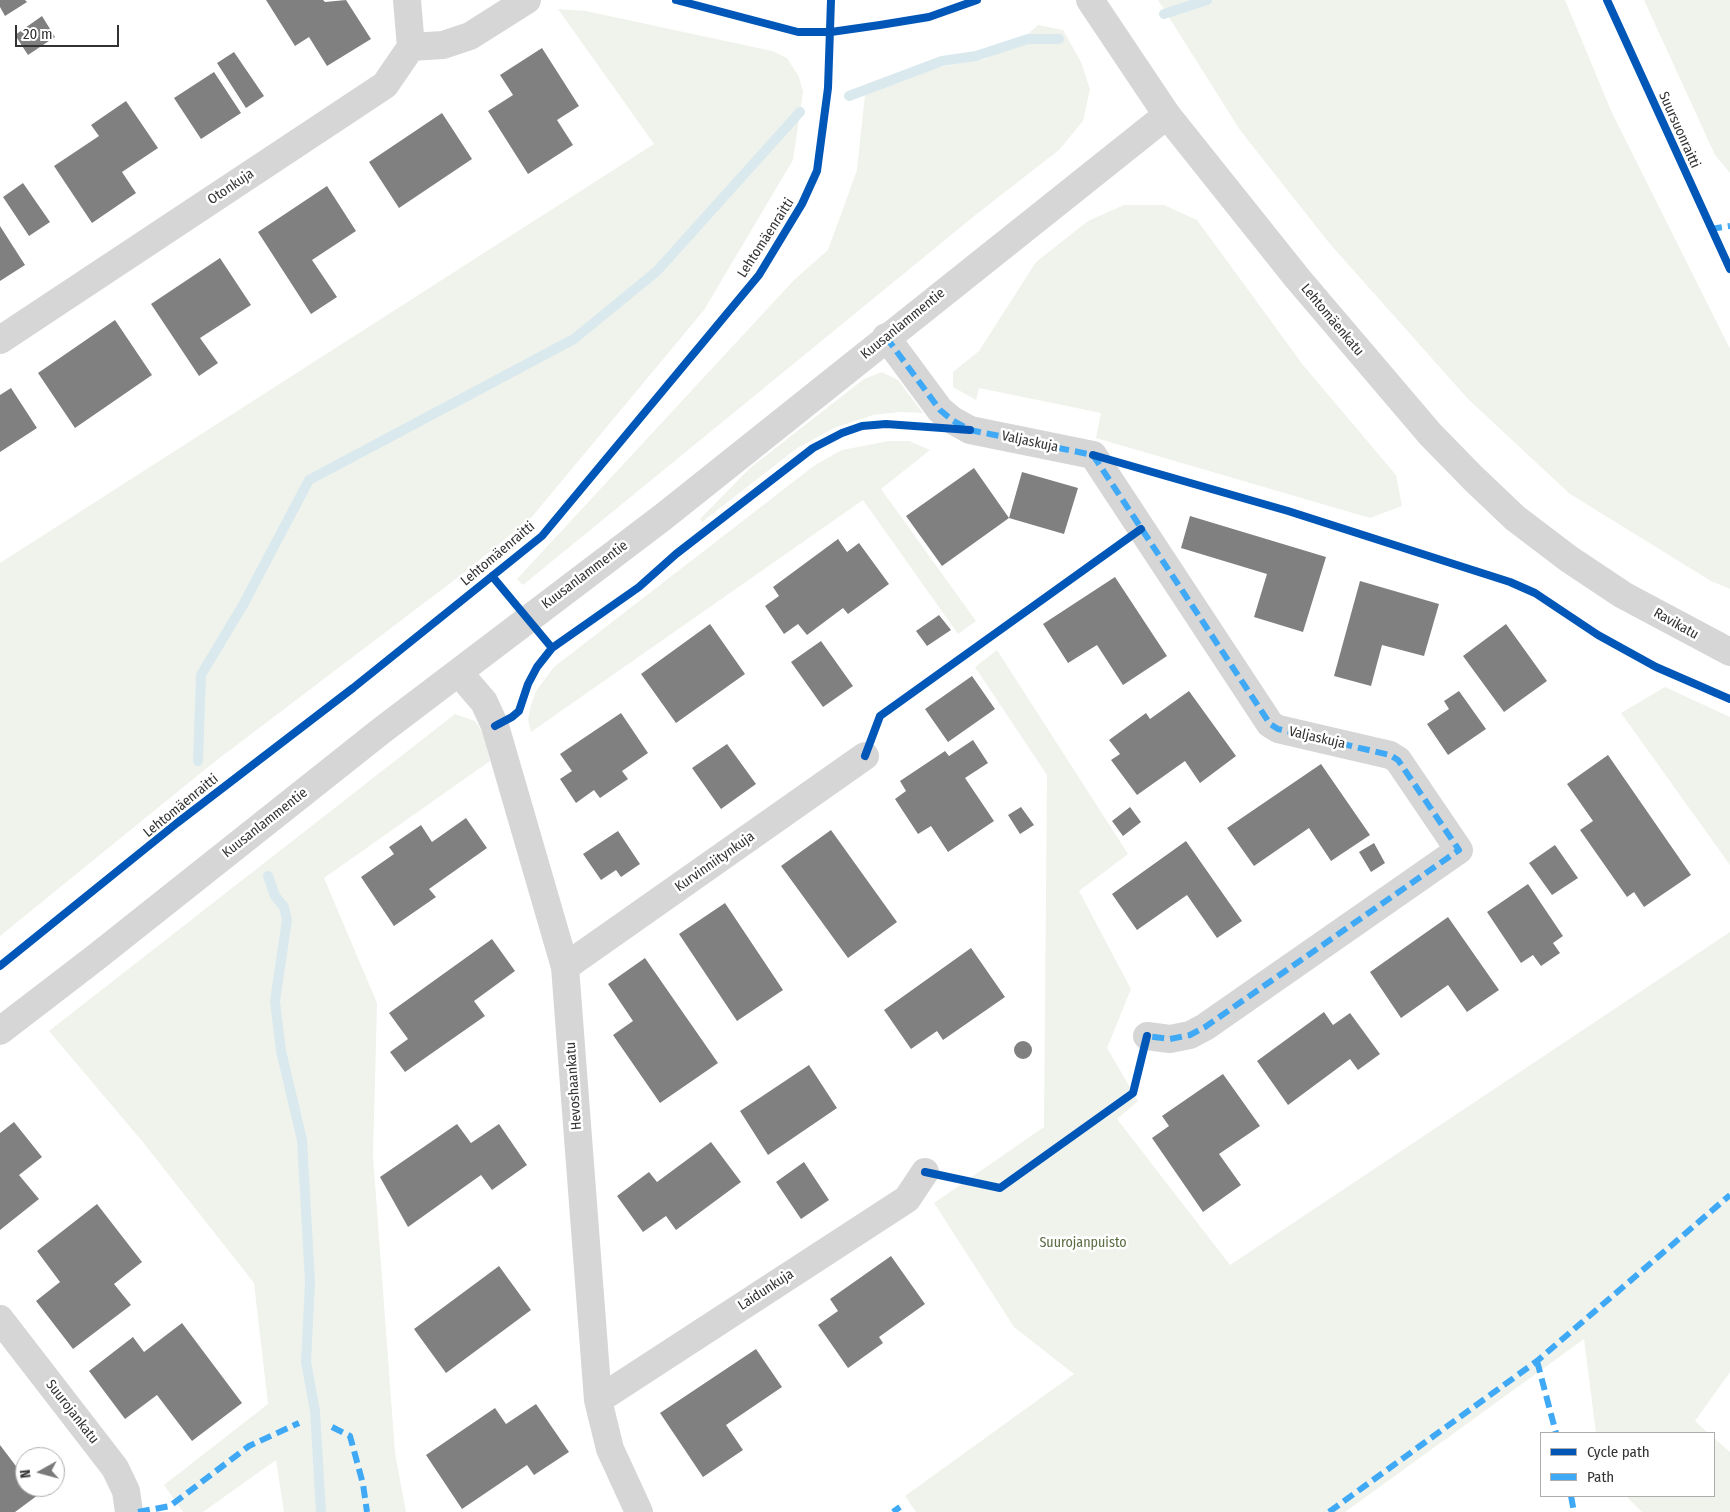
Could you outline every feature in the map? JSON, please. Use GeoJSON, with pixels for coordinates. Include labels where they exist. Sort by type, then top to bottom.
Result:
{"type":"FeatureCollection","features":[{"type":"Feature","properties":{"kind":"street"},"geometry":{"type":"LineString","coordinates":[[407,0],[411,47],[443,45],[470,36],[527,0]]}},
{"type":"Feature","properties":{"kind":"street","name":"Lehtomäenkatu"},"geometry":{"type":"LineString","coordinates":[[1090,0],[1167,115],[1298,279],[1430,434],[1515,518],[1569,559],[1622,595]]}},
{"type":"Feature","properties":{"kind":"street","name":"Otonkuja"},"geometry":{"type":"LineString","coordinates":[[0,340],[385,85],[411,47]]}},
{"type":"Feature","properties":{"kind":"street","name":"Kuusanlammentie"},"geometry":{"type":"LineString","coordinates":[[0,1031],[103,952],[344,760],[663,517],[1167,115]]}},
{"type":"Feature","properties":{"kind":"street","name":"Valjaskuja"},"geometry":{"type":"LineString","coordinates":[[886,338],[940,410],[952,420],[970,430],[1093,455],[1270,724],[1278,729],[1390,755],[1398,760],[1459,850],[1205,1027],[1190,1035],[1170,1038],[1147,1036]]}},
{"type":"Feature","properties":{"kind":"street","name":"Ravikatu"},"geometry":{"type":"LineString","coordinates":[[1622,595],[1700,638],[1730,652]]}},
{"type":"Feature","properties":{"kind":"street","name":"Hevoshaankatu"},"geometry":{"type":"LineString","coordinates":[[459,673],[484,702],[495,726],[505,754],[565,967],[598,1400],[610,1449],[639,1512]]}},
{"type":"Feature","properties":{"kind":"street","name":"Kurvinniitynkuja"},"geometry":{"type":"LineString","coordinates":[[565,967],[865,756]]}},
{"type":"Feature","properties":{"kind":"street","name":"Laidunkuja"},"geometry":{"type":"LineString","coordinates":[[598,1400],[907,1199],[925,1172]]}},
{"type":"Feature","properties":{"kind":"street","name":"Suurojankatu"},"geometry":{"type":"LineString","coordinates":[[0,1319],[115,1468],[126,1491],[129,1512]]}},
{"type":"Feature","properties":{"kind":"green space"},"geometry":{"type":"Polygon","coordinates":[[[1158,0],[1565,0],[1612,113],[1730,349],[1730,589],[1711,581],[1570,494],[1468,399],[1330,244],[1240,130],[1158,0]]]}},
{"type":"Feature","properties":{"kind":"green space"},"geometry":{"type":"Polygon","coordinates":[[[1644,0],[1730,0],[1730,173],[1715,155],[1644,0]]]}},
{"type":"Feature","properties":{"kind":"green space"},"geometry":{"type":"Polygon","coordinates":[[[558,9],[586,11],[772,51],[787,58],[799,77],[803,92],[793,160],[704,310],[531,518],[461,575],[213,763],[0,936],[0,563],[654,144],[558,9]]]}},
{"type":"Feature","properties":{"kind":"green space"},"geometry":{"type":"Polygon","coordinates":[[[1038,25],[1063,30],[1081,62],[1090,89],[1083,121],[1059,150],[978,213],[523,585],[517,579],[794,280],[828,250],[857,170],[865,94],[877,82],[895,75],[986,59],[1020,41],[1038,25]]]}},
{"type":"Feature","properties":{"kind":"green space"},"geometry":{"type":"Polygon","coordinates":[[[1124,205],[1164,205],[1197,220],[1303,365],[1396,475],[1402,506],[1370,518],[1096,438],[1101,413],[979,388],[976,400],[953,387],[953,372],[979,351],[1036,262],[1088,221],[1124,205]]]}},
{"type":"Feature","properties":{"kind":"green space"},"geometry":{"type":"Polygon","coordinates":[[[882,372],[898,380],[923,413],[900,412],[873,415],[834,428],[796,449],[702,522],[700,519],[750,468],[864,379],[882,372]]]}},
{"type":"Feature","properties":{"kind":"green space"},"geometry":{"type":"Polygon","coordinates":[[[889,441],[909,441],[930,450],[881,489],[976,621],[958,634],[863,500],[531,732],[528,719],[531,705],[536,691],[554,667],[815,465],[842,450],[889,441]]]}},
{"type":"Feature","properties":{"kind":"green space","name":"Suurojanpuisto"},"geometry":{"type":"Polygon","coordinates":[[[997,650],[1128,854],[1079,891],[1131,989],[1107,1048],[1138,1101],[1117,1119],[1230,1265],[1730,932],[1730,1372],[1695,1421],[1707,1432],[1596,1432],[1584,1339],[1345,1512],[916,1512],[905,1496],[1074,1374],[1014,1327],[934,1203],[1044,1127],[1047,775],[975,667],[997,650]]]}},
{"type":"Feature","properties":{"kind":"green space"},"geometry":{"type":"Polygon","coordinates":[[[1665,687],[1730,717],[1730,865],[1621,713],[1665,687]]]}},
{"type":"Feature","properties":{"kind":"green space"},"geometry":{"type":"Polygon","coordinates":[[[455,714],[475,721],[484,735],[490,761],[324,878],[377,1003],[373,1156],[395,1453],[406,1512],[284,1512],[276,1460],[203,1512],[183,1512],[164,1485],[268,1404],[254,1283],[142,1141],[49,1031],[455,714]]]}},
{"type":"Feature","properties":{"kind":"green space"},"geometry":{"type":"Polygon","coordinates":[[[1715,1439],[1730,1452],[1730,1512],[1642,1512],[1627,1497],[1715,1497],[1715,1439]]]}},
{"type":"Feature","properties":{"kind":"building"},"geometry":{"type":"Polygon","coordinates":[[[0,0],[25,0],[27,2],[5,16],[0,7],[0,0]]]}},
{"type":"Feature","properties":{"kind":"building"},"geometry":{"type":"Polygon","coordinates":[[[266,0],[323,0],[325,2],[346,0],[371,39],[327,66],[309,37],[295,46],[266,0]]]}},
{"type":"Feature","properties":{"kind":"building"},"geometry":{"type":"Polygon","coordinates":[[[42,16],[55,37],[28,55],[15,35],[42,16]]]}},
{"type":"Feature","properties":{"kind":"building"},"geometry":{"type":"Polygon","coordinates":[[[542,48],[579,106],[557,120],[573,145],[528,174],[488,111],[513,95],[500,75],[542,48]]]}},
{"type":"Feature","properties":{"kind":"building"},"geometry":{"type":"Polygon","coordinates":[[[234,52],[264,96],[246,108],[217,63],[234,52]]]}},
{"type":"Feature","properties":{"kind":"building"},"geometry":{"type":"Polygon","coordinates":[[[214,72],[241,113],[201,139],[174,98],[214,72]]]}},
{"type":"Feature","properties":{"kind":"building"},"geometry":{"type":"Polygon","coordinates":[[[126,101],[158,148],[122,172],[136,193],[92,223],[54,166],[99,136],[91,125],[126,101]]]}},
{"type":"Feature","properties":{"kind":"building"},"geometry":{"type":"Polygon","coordinates":[[[442,113],[472,159],[399,208],[369,162],[442,113]]]}},
{"type":"Feature","properties":{"kind":"building"},"geometry":{"type":"Polygon","coordinates":[[[23,183],[50,222],[29,236],[3,197],[23,183]]]}},
{"type":"Feature","properties":{"kind":"building"},"geometry":{"type":"Polygon","coordinates":[[[327,186],[356,231],[312,260],[337,297],[311,314],[258,232],[327,186]]]}},
{"type":"Feature","properties":{"kind":"building"},"geometry":{"type":"Polygon","coordinates":[[[0,226],[25,265],[0,281],[0,226]]]}},
{"type":"Feature","properties":{"kind":"building"},"geometry":{"type":"Polygon","coordinates":[[[220,258],[251,305],[200,338],[218,363],[199,376],[151,304],[220,258]]]}},
{"type":"Feature","properties":{"kind":"building"},"geometry":{"type":"Polygon","coordinates":[[[115,320],[152,375],[75,428],[38,373],[115,320]]]}},
{"type":"Feature","properties":{"kind":"building"},"geometry":{"type":"Polygon","coordinates":[[[11,388],[37,428],[0,452],[0,395],[11,388]]]}},
{"type":"Feature","properties":{"kind":"building"},"geometry":{"type":"Polygon","coordinates":[[[974,468],[1009,518],[942,566],[906,516],[974,468]]]}},
{"type":"Feature","properties":{"kind":"building"},"geometry":{"type":"Polygon","coordinates":[[[1022,472],[1078,488],[1064,534],[1009,518],[1022,472]]]}},
{"type":"Feature","properties":{"kind":"building"},"geometry":{"type":"Polygon","coordinates":[[[1190,516],[1326,557],[1303,632],[1254,617],[1267,574],[1181,548],[1190,516]]]}},
{"type":"Feature","properties":{"kind":"building"},"geometry":{"type":"Polygon","coordinates":[[[838,539],[847,552],[859,543],[889,584],[848,614],[843,608],[807,635],[798,624],[784,634],[765,606],[779,596],[773,587],[838,539]]]}},
{"type":"Feature","properties":{"kind":"building"},"geometry":{"type":"Polygon","coordinates":[[[1115,577],[1167,656],[1123,685],[1097,645],[1068,663],[1043,624],[1115,577]]]}},
{"type":"Feature","properties":{"kind":"building"},"geometry":{"type":"Polygon","coordinates":[[[1360,581],[1439,604],[1424,656],[1382,645],[1371,686],[1334,676],[1360,581]]]}},
{"type":"Feature","properties":{"kind":"building"},"geometry":{"type":"Polygon","coordinates":[[[939,615],[951,630],[927,646],[916,631],[939,615]]]}},
{"type":"Feature","properties":{"kind":"building"},"geometry":{"type":"Polygon","coordinates":[[[710,624],[745,674],[676,723],[641,674],[710,624]]]}},
{"type":"Feature","properties":{"kind":"building"},"geometry":{"type":"Polygon","coordinates":[[[1506,624],[1547,681],[1504,712],[1463,656],[1506,624]]]}},
{"type":"Feature","properties":{"kind":"building"},"geometry":{"type":"Polygon","coordinates":[[[821,641],[853,686],[823,707],[791,662],[821,641]]]}},
{"type":"Feature","properties":{"kind":"building"},"geometry":{"type":"Polygon","coordinates":[[[972,676],[995,709],[948,742],[925,709],[972,676]]]}},
{"type":"Feature","properties":{"kind":"building"},"geometry":{"type":"Polygon","coordinates":[[[1189,691],[1236,756],[1200,783],[1185,761],[1137,795],[1111,760],[1120,754],[1109,740],[1146,713],[1150,719],[1189,691]]]}},
{"type":"Feature","properties":{"kind":"building"},"geometry":{"type":"Polygon","coordinates":[[[1459,691],[1486,729],[1448,755],[1427,724],[1449,709],[1444,701],[1459,691]]]}},
{"type":"Feature","properties":{"kind":"building"},"geometry":{"type":"Polygon","coordinates":[[[621,713],[648,753],[622,771],[628,779],[600,798],[594,790],[576,803],[560,779],[572,771],[560,754],[621,713]]]}},
{"type":"Feature","properties":{"kind":"building"},"geometry":{"type":"Polygon","coordinates":[[[973,740],[988,763],[965,778],[994,821],[948,852],[931,826],[918,834],[895,799],[906,791],[900,781],[945,751],[949,756],[973,740]]]}},
{"type":"Feature","properties":{"kind":"building"},"geometry":{"type":"Polygon","coordinates":[[[727,744],[756,784],[721,809],[692,768],[727,744]]]}},
{"type":"Feature","properties":{"kind":"building"},"geometry":{"type":"Polygon","coordinates":[[[1608,755],[1691,875],[1644,907],[1634,892],[1627,897],[1580,830],[1593,821],[1567,784],[1608,755]]]}},
{"type":"Feature","properties":{"kind":"building"},"geometry":{"type":"Polygon","coordinates":[[[1321,764],[1370,835],[1331,861],[1309,828],[1254,866],[1227,828],[1321,764]]]}},
{"type":"Feature","properties":{"kind":"building"},"geometry":{"type":"Polygon","coordinates":[[[1021,807],[1034,825],[1020,834],[1008,815],[1021,807]]]}},
{"type":"Feature","properties":{"kind":"building"},"geometry":{"type":"Polygon","coordinates":[[[1130,807],[1141,822],[1123,836],[1112,821],[1130,807]]]}},
{"type":"Feature","properties":{"kind":"building"},"geometry":{"type":"Polygon","coordinates":[[[466,818],[487,848],[429,889],[436,897],[394,926],[361,877],[394,854],[389,847],[421,825],[432,842],[466,818]]]}},
{"type":"Feature","properties":{"kind":"building"},"geometry":{"type":"Polygon","coordinates":[[[831,830],[897,922],[848,958],[781,866],[831,830]]]}},
{"type":"Feature","properties":{"kind":"building"},"geometry":{"type":"Polygon","coordinates":[[[618,831],[640,864],[621,877],[616,870],[601,880],[583,854],[618,831]]]}},
{"type":"Feature","properties":{"kind":"building"},"geometry":{"type":"Polygon","coordinates":[[[1186,841],[1242,921],[1217,938],[1187,895],[1137,930],[1112,894],[1186,841]]]}},
{"type":"Feature","properties":{"kind":"building"},"geometry":{"type":"Polygon","coordinates":[[[1374,843],[1385,863],[1371,872],[1359,852],[1374,843]]]}},
{"type":"Feature","properties":{"kind":"building"},"geometry":{"type":"Polygon","coordinates":[[[1555,845],[1578,878],[1552,895],[1529,863],[1555,845]]]}},
{"type":"Feature","properties":{"kind":"building"},"geometry":{"type":"Polygon","coordinates":[[[1528,884],[1563,936],[1553,943],[1560,953],[1541,966],[1533,955],[1521,963],[1487,912],[1528,884]]]}},
{"type":"Feature","properties":{"kind":"building"},"geometry":{"type":"Polygon","coordinates":[[[725,903],[783,990],[737,1021],[679,934],[725,903]]]}},
{"type":"Feature","properties":{"kind":"building"},"geometry":{"type":"Polygon","coordinates":[[[1448,917],[1499,990],[1467,1012],[1448,985],[1401,1018],[1370,972],[1448,917]]]}},
{"type":"Feature","properties":{"kind":"building"},"geometry":{"type":"Polygon","coordinates":[[[492,939],[515,971],[474,1001],[485,1016],[405,1072],[390,1052],[408,1039],[389,1013],[492,939]]]}},
{"type":"Feature","properties":{"kind":"building"},"geometry":{"type":"Polygon","coordinates":[[[971,948],[1005,997],[943,1040],[937,1031],[911,1049],[884,1010],[971,948]]]}},
{"type":"Feature","properties":{"kind":"building"},"geometry":{"type":"Polygon","coordinates":[[[645,958],[718,1063],[660,1103],[613,1035],[633,1021],[608,984],[645,958]]]}},
{"type":"Feature","properties":{"kind":"building"},"geometry":{"type":"Polygon","coordinates":[[[1324,1012],[1333,1025],[1350,1013],[1380,1054],[1358,1070],[1350,1059],[1288,1105],[1257,1061],[1324,1012]]]}},
{"type":"Feature","properties":{"kind":"building"},"geometry":{"type":"Polygon","coordinates":[[[1019,1041],[1027,1041],[1032,1046],[1030,1057],[1019,1059],[1014,1054],[1014,1046],[1019,1041]]]}},
{"type":"Feature","properties":{"kind":"building"},"geometry":{"type":"Polygon","coordinates":[[[809,1065],[837,1108],[768,1155],[740,1111],[809,1065]]]}},
{"type":"Feature","properties":{"kind":"building"},"geometry":{"type":"Polygon","coordinates":[[[1223,1074],[1260,1126],[1219,1154],[1241,1185],[1203,1212],[1152,1138],[1169,1126],[1162,1116],[1223,1074]]]}},
{"type":"Feature","properties":{"kind":"building"},"geometry":{"type":"Polygon","coordinates":[[[14,1122],[42,1157],[19,1175],[39,1199],[0,1230],[0,1133],[14,1122]]]}},
{"type":"Feature","properties":{"kind":"building"},"geometry":{"type":"Polygon","coordinates":[[[457,1124],[471,1143],[499,1124],[527,1165],[492,1190],[481,1175],[408,1227],[380,1177],[457,1124]]]}},
{"type":"Feature","properties":{"kind":"building"},"geometry":{"type":"Polygon","coordinates":[[[711,1142],[741,1182],[676,1230],[666,1216],[643,1232],[617,1196],[649,1172],[657,1182],[711,1142]]]}},
{"type":"Feature","properties":{"kind":"building"},"geometry":{"type":"Polygon","coordinates":[[[804,1162],[829,1200],[801,1219],[776,1182],[804,1162]]]}},
{"type":"Feature","properties":{"kind":"building"},"geometry":{"type":"Polygon","coordinates":[[[97,1204],[142,1262],[114,1284],[131,1305],[73,1349],[36,1301],[60,1282],[37,1251],[97,1204]]]}},
{"type":"Feature","properties":{"kind":"building"},"geometry":{"type":"Polygon","coordinates":[[[891,1256],[925,1304],[879,1337],[883,1343],[848,1368],[818,1325],[838,1311],[830,1299],[891,1256]]]}},
{"type":"Feature","properties":{"kind":"building"},"geometry":{"type":"Polygon","coordinates":[[[499,1266],[531,1310],[446,1373],[414,1329],[499,1266]]]}},
{"type":"Feature","properties":{"kind":"building"},"geometry":{"type":"Polygon","coordinates":[[[182,1323],[242,1403],[192,1441],[157,1395],[125,1419],[89,1371],[133,1337],[144,1352],[182,1323]]]}},
{"type":"Feature","properties":{"kind":"building"},"geometry":{"type":"Polygon","coordinates":[[[756,1349],[782,1387],[726,1425],[743,1450],[703,1477],[660,1413],[756,1349]]]}},
{"type":"Feature","properties":{"kind":"building"},"geometry":{"type":"Polygon","coordinates":[[[536,1404],[569,1452],[534,1475],[527,1465],[462,1509],[426,1455],[495,1408],[506,1424],[536,1404]]]}},
{"type":"Feature","properties":{"kind":"building"},"geometry":{"type":"Polygon","coordinates":[[[0,1445],[15,1465],[15,1497],[35,1497],[15,1512],[0,1512],[0,1445]]]}},
{"type":"Feature","properties":{"kind":"waterway"},"geometry":{"type":"LineString","coordinates":[[1164,14],[1207,0]]}},
{"type":"Feature","properties":{"kind":"waterway"},"geometry":{"type":"LineString","coordinates":[[849,96],[942,61],[976,56],[1028,39],[1059,39]]}},
{"type":"Feature","properties":{"kind":"waterway"},"geometry":{"type":"LineString","coordinates":[[198,761],[201,675],[243,605],[309,480],[574,339],[657,271],[800,112]]}},
{"type":"Feature","properties":{"kind":"waterway"},"geometry":{"type":"LineString","coordinates":[[268,876],[275,896],[284,907],[287,920],[275,1001],[281,1051],[302,1140],[310,1282],[306,1362],[315,1411],[321,1512]]}},
{"type":"Feature","properties":{"kind":"marked path"},"geometry":{"type":"LineString","coordinates":[[1710,229],[1730,226]]}},
{"type":"Feature","properties":{"kind":"marked path"},"geometry":{"type":"LineString","coordinates":[[886,337],[940,410],[952,420],[970,430],[1093,455],[1270,724],[1278,729],[1390,755],[1398,760],[1459,850],[1205,1027],[1190,1035],[1170,1039],[1147,1036]]}},
{"type":"Feature","properties":{"kind":"marked path"},"geometry":{"type":"LineString","coordinates":[[1329,1512],[1537,1361],[1730,1195]]}},
{"type":"Feature","properties":{"kind":"marked path"},"geometry":{"type":"LineString","coordinates":[[1537,1361],[1556,1432]]}},
{"type":"Feature","properties":{"kind":"marked path"},"geometry":{"type":"LineString","coordinates":[[138,1512],[170,1506],[249,1446],[299,1423]]}},
{"type":"Feature","properties":{"kind":"marked path"},"geometry":{"type":"LineString","coordinates":[[332,1427],[350,1436],[363,1484],[367,1512]]}},
{"type":"Feature","properties":{"kind":"marked path"},"geometry":{"type":"LineString","coordinates":[[1571,1497],[1574,1512]]}},
{"type":"Feature","properties":{"kind":"marked path"},"geometry":{"type":"LineString","coordinates":[[893,1512],[900,1507]]}},
{"type":"Feature","properties":{"kind":"cycle path"},"geometry":{"type":"LineString","coordinates":[[676,0],[798,32],[831,32],[929,17],[977,0]]}},
{"type":"Feature","properties":{"kind":"cycle path","name":"Lehtomäenraitti"},"geometry":{"type":"LineString","coordinates":[[0,966],[177,823],[353,688],[542,536],[759,275],[802,204],[817,171],[828,88],[831,0]]}},
{"type":"Feature","properties":{"kind":"cycle path","name":"Suursuonraitti"},"geometry":{"type":"LineString","coordinates":[[1607,0],[1730,269]]}},
{"type":"Feature","properties":{"kind":"cycle path"},"geometry":{"type":"LineString","coordinates":[[495,726],[519,711],[528,684],[537,667],[552,648],[639,587],[676,554],[813,448],[842,433],[862,426],[886,424],[970,430]]}},
{"type":"Feature","properties":{"kind":"cycle path"},"geometry":{"type":"LineString","coordinates":[[1093,455],[1288,511],[1510,582],[1535,593],[1598,635],[1656,667],[1730,699]]}},
{"type":"Feature","properties":{"kind":"cycle path"},"geometry":{"type":"LineString","coordinates":[[865,756],[880,716],[1141,529]]}},
{"type":"Feature","properties":{"kind":"cycle path","name":"Lehtomäenraitti"},"geometry":{"type":"LineString","coordinates":[[492,576],[552,648]]}},
{"type":"Feature","properties":{"kind":"cycle path"},"geometry":{"type":"LineString","coordinates":[[925,1172],[1000,1188],[1133,1093],[1147,1036]]}}]}
